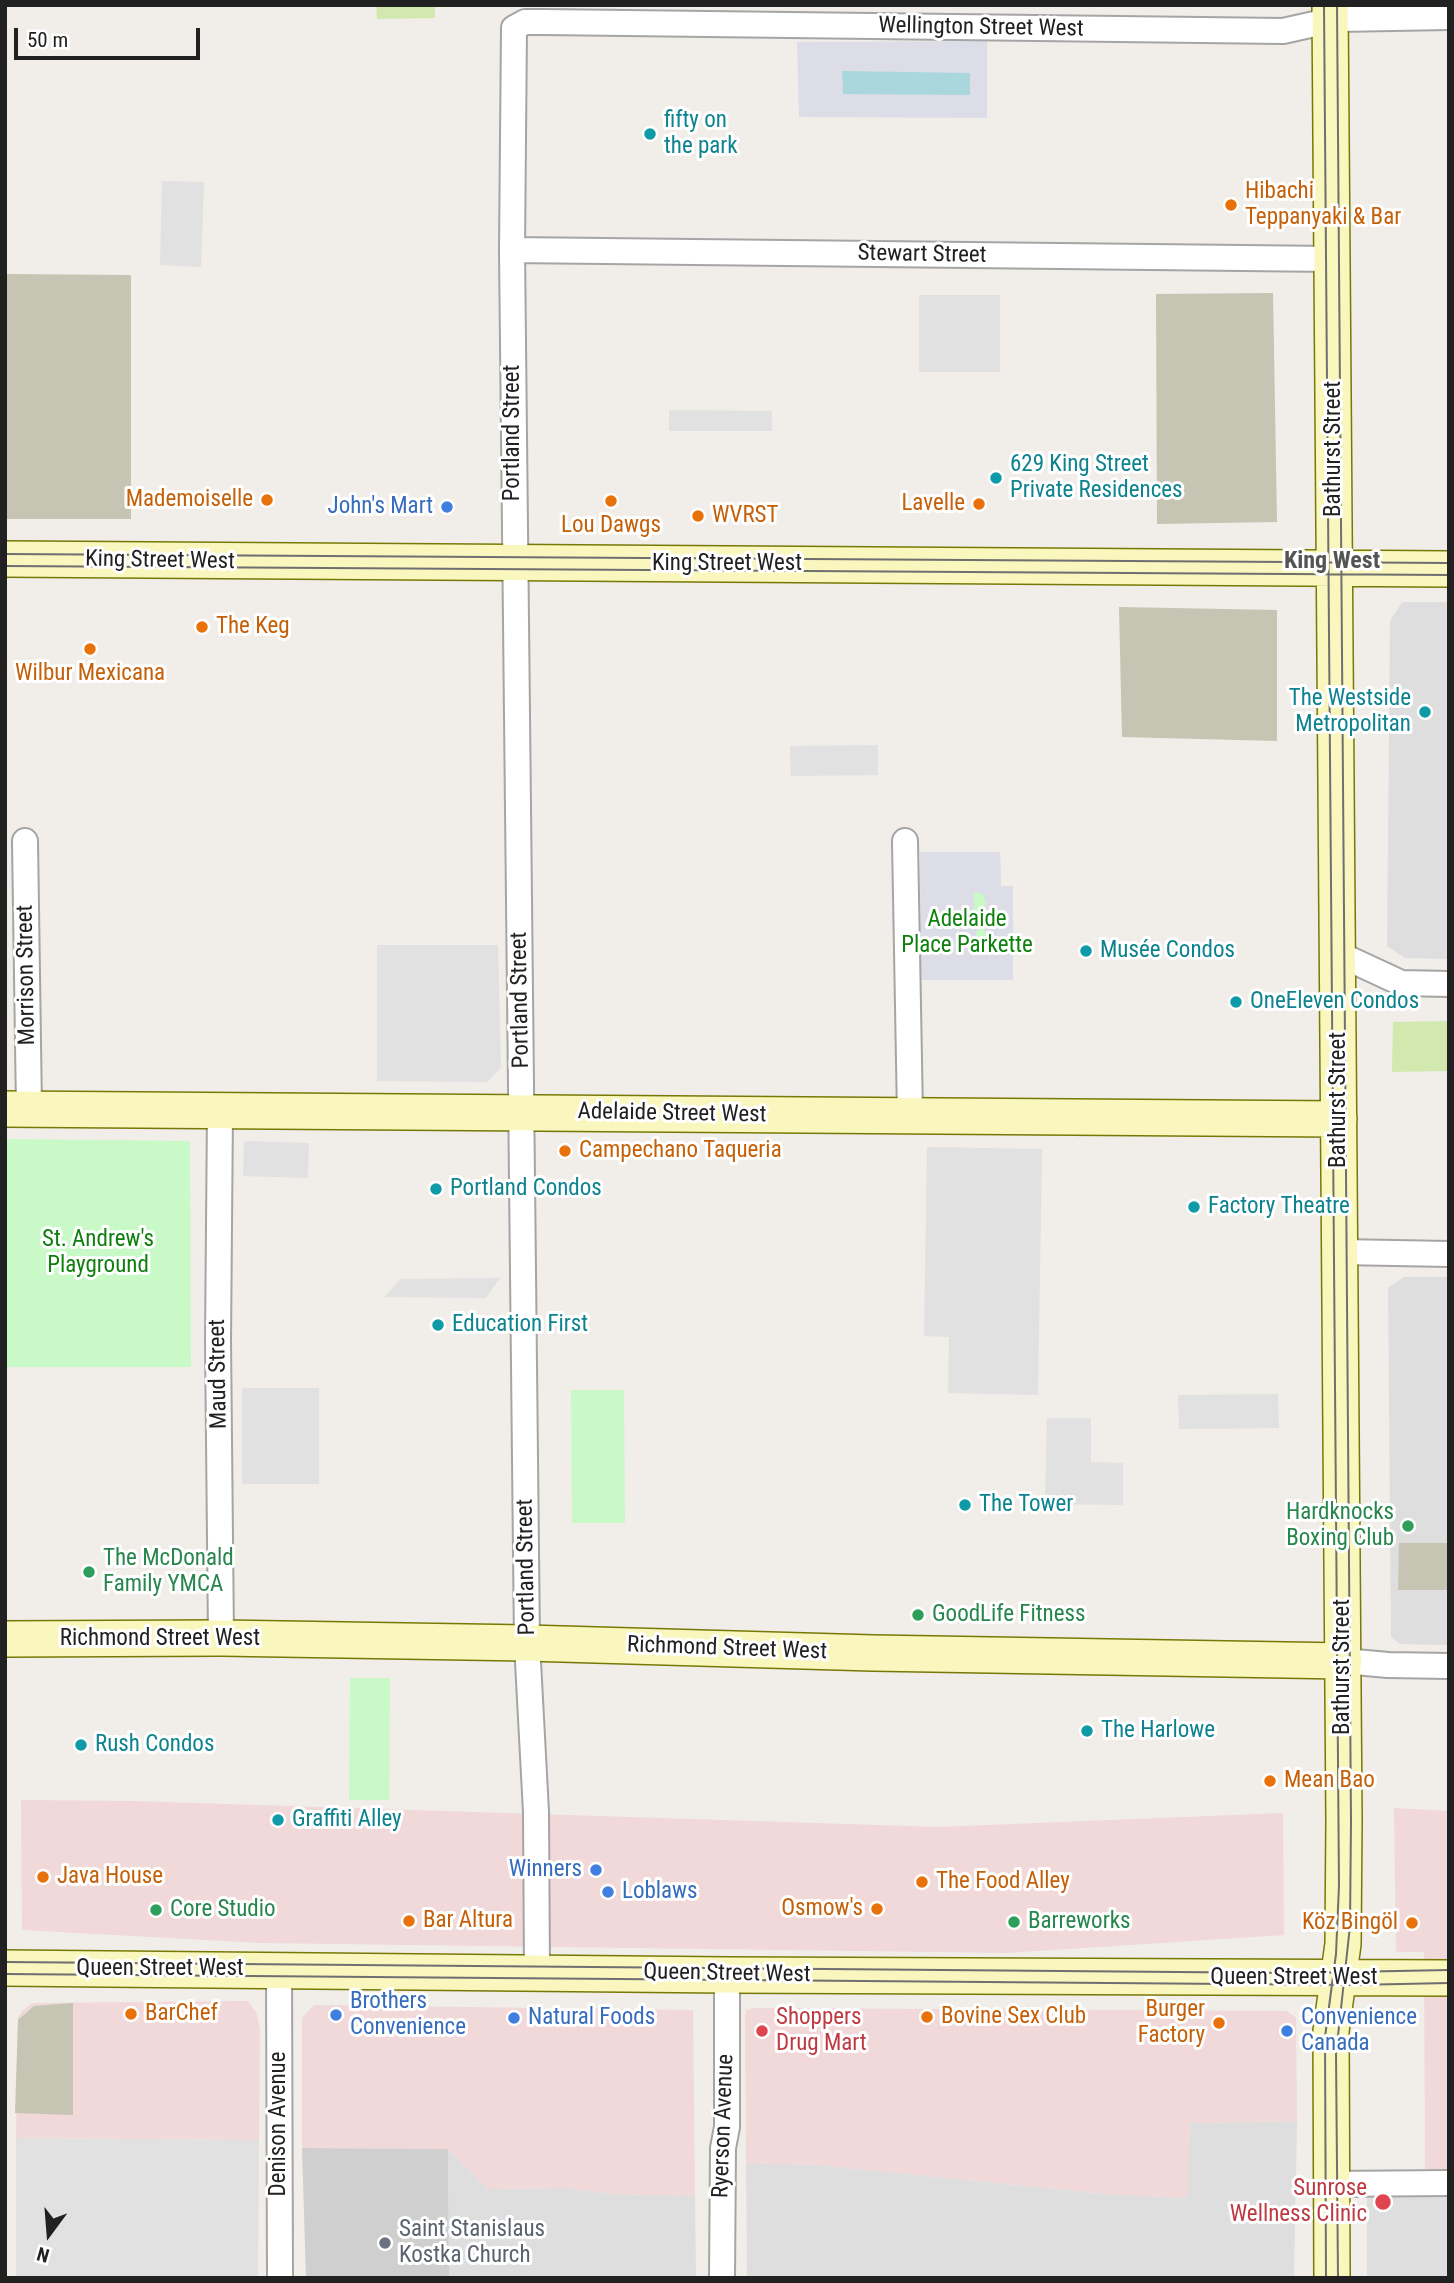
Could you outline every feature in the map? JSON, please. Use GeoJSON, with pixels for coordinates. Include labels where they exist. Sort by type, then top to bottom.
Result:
{"type":"FeatureCollection","features":[{"type":"Feature","properties":{"kind":"main road","name":"Bathurst Street"},"geometry":{"type":"LineString","coordinates":[[1330,13],[1344,1661],[1343,1944],[1331,2031],[1332,2278]]}},
{"type":"Feature","properties":{"kind":"main road","name":"King Street West"},"geometry":{"type":"LineString","coordinates":[[5,559],[1449,569]]}},
{"type":"Feature","properties":{"kind":"main road","name":"Adelaide Street West"},"geometry":{"type":"LineString","coordinates":[[17,1109],[1339,1119]]}},
{"type":"Feature","properties":{"kind":"main road","name":"Richmond Street West"},"geometry":{"type":"LineString","coordinates":[[5,1639],[222,1638],[527,1643],[873,1653],[1344,1661]]}},
{"type":"Feature","properties":{"kind":"main road","name":"Queen Street West"},"geometry":{"type":"LineString","coordinates":[[5,1968],[1449,1978]]}},
{"type":"Feature","properties":{"kind":"street","name":"Wellington Street West"},"geometry":{"type":"LineString","coordinates":[[514,28],[525,22],[543,22],[1283,31],[1330,13],[1449,17]]}},
{"type":"Feature","properties":{"kind":"street","name":"Portland Street"},"geometry":{"type":"LineString","coordinates":[[514,28],[514,562],[527,1643],[536,1812],[537,1972]]}},
{"type":"Feature","properties":{"kind":"street","name":"Stewart Street"},"geometry":{"type":"LineString","coordinates":[[512,250],[1333,259]]}},
{"type":"Feature","properties":{"kind":"street","name":"Morrison Street"},"geometry":{"type":"LineString","coordinates":[[17,1109],[25,841]]}},
{"type":"Feature","properties":{"kind":"street"},"geometry":{"type":"LineString","coordinates":[[905,841],[910,1116]]}},
{"type":"Feature","properties":{"kind":"street"},"geometry":{"type":"LineString","coordinates":[[1337,949],[1345,957],[1401,983],[1449,985]]}},
{"type":"Feature","properties":{"kind":"street","name":"Maud Street"},"geometry":{"type":"LineString","coordinates":[[220,1111],[218,1340],[222,1638]]}},
{"type":"Feature","properties":{"kind":"street"},"geometry":{"type":"LineString","coordinates":[[1340,1252],[1449,1254]]}},
{"type":"Feature","properties":{"kind":"street","name":"Richmond Street West"},"geometry":{"type":"LineString","coordinates":[[1344,1661],[1449,1666]]}},
{"type":"Feature","properties":{"kind":"street","name":"Denison Avenue"},"geometry":{"type":"LineString","coordinates":[[279,1969],[280,2278]]}},
{"type":"Feature","properties":{"kind":"street","name":"Ryerson Avenue"},"geometry":{"type":"LineString","coordinates":[[722,2278],[723,2148],[727,2127],[727,1975]]}},
{"type":"Feature","properties":{"kind":"street"},"geometry":{"type":"LineString","coordinates":[[1332,2184],[1449,2183]]}},
{"type":"Feature","properties":{"kind":"shaded area"},"geometry":{"type":"Polygon","coordinates":[[[987,41],[987,118],[799,117],[797,42],[987,41]]]}},
{"type":"Feature","properties":{"kind":"shaded area"},"geometry":{"type":"Polygon","coordinates":[[[162,181],[204,182],[201,267],[160,265],[162,181]]]}},
{"type":"Feature","properties":{"kind":"shaded area"},"geometry":{"type":"Polygon","coordinates":[[[5,274],[131,275],[131,519],[5,519],[5,274]]]}},
{"type":"Feature","properties":{"kind":"shaded area"},"geometry":{"type":"Polygon","coordinates":[[[1273,293],[1277,522],[1157,524],[1156,294],[1273,293]]]}},
{"type":"Feature","properties":{"kind":"shaded area"},"geometry":{"type":"Polygon","coordinates":[[[919,295],[1000,295],[1000,372],[919,372],[919,295]]]}},
{"type":"Feature","properties":{"kind":"shaded area"},"geometry":{"type":"Polygon","coordinates":[[[669,410],[772,411],[772,431],[669,431],[669,410]]]}},
{"type":"Feature","properties":{"kind":"shaded area"},"geometry":{"type":"Polygon","coordinates":[[[1402,602],[1449,602],[1449,959],[1405,958],[1387,946],[1390,621],[1402,602]]]}},
{"type":"Feature","properties":{"kind":"shaded area"},"geometry":{"type":"Polygon","coordinates":[[[1119,607],[1277,610],[1277,741],[1122,737],[1119,607]]]}},
{"type":"Feature","properties":{"kind":"shaded area"},"geometry":{"type":"Polygon","coordinates":[[[878,745],[878,775],[791,776],[790,746],[878,745]]]}},
{"type":"Feature","properties":{"kind":"shaded area","name":"Adelaide Place Parkette"},"geometry":{"type":"Polygon","coordinates":[[[920,852],[1000,852],[1001,886],[1013,886],[1013,980],[921,980],[920,852]],[[977,892],[973,895],[975,906],[972,910],[959,912],[957,918],[960,922],[968,919],[975,922],[978,930],[974,940],[979,942],[986,935],[981,919],[986,902],[983,894],[977,892]]]}},
{"type":"Feature","properties":{"kind":"shaded area"},"geometry":{"type":"Polygon","coordinates":[[[377,945],[498,945],[501,1068],[487,1082],[377,1081],[377,945]]]}},
{"type":"Feature","properties":{"kind":"shaded area"},"geometry":{"type":"Polygon","coordinates":[[[244,1141],[309,1143],[308,1178],[243,1176],[244,1141]]]}},
{"type":"Feature","properties":{"kind":"shaded area"},"geometry":{"type":"Polygon","coordinates":[[[927,1147],[1042,1149],[1038,1395],[948,1393],[949,1337],[924,1336],[927,1147]]]}},
{"type":"Feature","properties":{"kind":"shaded area"},"geometry":{"type":"Polygon","coordinates":[[[1404,1277],[1449,1277],[1449,1645],[1400,1644],[1391,1637],[1388,1288],[1404,1277]]]}},
{"type":"Feature","properties":{"kind":"shaded area"},"geometry":{"type":"Polygon","coordinates":[[[500,1278],[486,1298],[384,1297],[401,1279],[500,1278]]]}},
{"type":"Feature","properties":{"kind":"shaded area"},"geometry":{"type":"Polygon","coordinates":[[[242,1388],[319,1388],[319,1484],[242,1484],[242,1388]]]}},
{"type":"Feature","properties":{"kind":"shaded area"},"geometry":{"type":"Polygon","coordinates":[[[1278,1394],[1279,1428],[1179,1429],[1178,1395],[1278,1394]]]}},
{"type":"Feature","properties":{"kind":"shaded area"},"geometry":{"type":"Polygon","coordinates":[[[1047,1418],[1091,1418],[1091,1462],[1123,1463],[1123,1505],[1045,1504],[1047,1418]]]}},
{"type":"Feature","properties":{"kind":"shaded area"},"geometry":{"type":"Polygon","coordinates":[[[1399,1543],[1449,1543],[1449,1590],[1398,1590],[1399,1543]]]}},
{"type":"Feature","properties":{"kind":"shaded area"},"geometry":{"type":"Polygon","coordinates":[[[21,1800],[133,1801],[939,1827],[1283,1813],[1284,1935],[1007,1953],[262,1943],[22,1930],[21,1800]]]}},
{"type":"Feature","properties":{"kind":"shaded area"},"geometry":{"type":"Polygon","coordinates":[[[1394,1808],[1449,1811],[1449,2172],[1425,2172],[1424,1952],[1396,1952],[1394,1808]]]}},
{"type":"Feature","properties":{"kind":"shaded area"},"geometry":{"type":"Polygon","coordinates":[[[248,2001],[257,2014],[260,2029],[259,2140],[16,2138],[18,2017],[33,2003],[248,2001]]]}},
{"type":"Feature","properties":{"kind":"shaded area"},"geometry":{"type":"Polygon","coordinates":[[[73,2003],[73,2115],[15,2113],[18,2020],[34,2006],[73,2003]]]}},
{"type":"Feature","properties":{"kind":"shaded area"},"geometry":{"type":"Polygon","coordinates":[[[314,2005],[693,2010],[695,2196],[615,2194],[564,2188],[488,2189],[448,2149],[302,2148],[302,2018],[314,2005]]]}},
{"type":"Feature","properties":{"kind":"shaded area"},"geometry":{"type":"Polygon","coordinates":[[[746,2010],[1287,2011],[1296,2018],[1297,2121],[1190,2123],[1187,2198],[1107,2194],[819,2165],[746,2163],[745,2017],[746,2010]]]}},
{"type":"Feature","properties":{"kind":"shaded area"},"geometry":{"type":"Polygon","coordinates":[[[1297,2121],[1294,2278],[747,2278],[746,2163],[819,2165],[1107,2194],[1186,2198],[1190,2123],[1297,2121]]]}},
{"type":"Feature","properties":{"kind":"shaded area"},"geometry":{"type":"Polygon","coordinates":[[[16,2138],[259,2140],[258,2278],[16,2278],[16,2138]]]}},
{"type":"Feature","properties":{"kind":"shaded area"},"geometry":{"type":"Polygon","coordinates":[[[302,2148],[448,2149],[449,2278],[306,2278],[302,2148]]]}},
{"type":"Feature","properties":{"kind":"shaded area"},"geometry":{"type":"Polygon","coordinates":[[[448,2149],[488,2189],[564,2188],[615,2194],[695,2196],[696,2278],[449,2278],[448,2149]]]}},
{"type":"Feature","properties":{"kind":"shaded area"},"geometry":{"type":"Polygon","coordinates":[[[1425,2172],[1449,2172],[1449,2278],[1367,2278],[1367,2198],[1425,2197],[1425,2172]]]}},
{"type":"Feature","properties":{"kind":"green space"},"geometry":{"type":"Polygon","coordinates":[[[376,5],[435,5],[435,18],[377,19],[376,5]]]}},
{"type":"Feature","properties":{"kind":"green space","name":"Adelaide Place Parkette"},"geometry":{"type":"Polygon","coordinates":[[[1000,852],[1001,886],[1013,886],[1013,980],[921,980],[920,853],[1000,852]]]}},
{"type":"Feature","properties":{"kind":"green space"},"geometry":{"type":"Polygon","coordinates":[[[1449,1021],[1449,1071],[1392,1072],[1393,1022],[1449,1021]]]}},
{"type":"Feature","properties":{"kind":"green space","name":"St. Andrew's Playground"},"geometry":{"type":"Polygon","coordinates":[[[5,1139],[190,1141],[191,1367],[5,1367],[5,1139]]]}},
{"type":"Feature","properties":{"kind":"green space"},"geometry":{"type":"Polygon","coordinates":[[[571,1390],[624,1390],[625,1523],[572,1523],[571,1390]]]}},
{"type":"Feature","properties":{"kind":"green space"},"geometry":{"type":"Polygon","coordinates":[[[350,1678],[390,1678],[389,1800],[349,1800],[350,1678]]]}},
{"type":"Feature","properties":{"kind":"water"},"geometry":{"type":"Polygon","coordinates":[[[842,71],[970,73],[970,95],[843,94],[842,71]]]}},
{"type":"Feature","properties":{"kind":"tram line"},"geometry":{"type":"LineString","coordinates":[[1324,5],[1339,1885],[1336,1954],[1325,2037],[1326,2278]]}},
{"type":"Feature","properties":{"kind":"tram line"},"geometry":{"type":"LineString","coordinates":[[1337,5],[1351,1820],[1350,1926],[1336,2054],[1338,2278]]}},
{"type":"Feature","properties":{"kind":"tram line"},"geometry":{"type":"LineString","coordinates":[[5,554],[1449,563]]}},
{"type":"Feature","properties":{"kind":"tram line"},"geometry":{"type":"LineString","coordinates":[[5,566],[1449,575]]}},
{"type":"Feature","properties":{"kind":"tram line"},"geometry":{"type":"LineString","coordinates":[[5,1962],[1294,1973],[1449,1970]]}},
{"type":"Feature","properties":{"kind":"tram line"},"geometry":{"type":"LineString","coordinates":[[5,1974],[1353,1985],[1449,1983]]}},
{"type":"Feature","properties":{"kind":"place","name":"fifty on the park"},"geometry":{"type":"Point","coordinates":[650,134]}},
{"type":"Feature","properties":{"kind":"place","name":"Hibachi Teppanyaki & Bar"},"geometry":{"type":"Point","coordinates":[1231,205]}},
{"type":"Feature","properties":{"kind":"place","name":"629 King Street Private Residences"},"geometry":{"type":"Point","coordinates":[996,478]}},
{"type":"Feature","properties":{"kind":"place","name":"Mademoiselle"},"geometry":{"type":"Point","coordinates":[267,500]}},
{"type":"Feature","properties":{"kind":"place","name":"Lou Dawgs"},"geometry":{"type":"Point","coordinates":[611,501]}},
{"type":"Feature","properties":{"kind":"place","name":"Lavelle"},"geometry":{"type":"Point","coordinates":[979,504]}},
{"type":"Feature","properties":{"kind":"place","name":"John's Mart"},"geometry":{"type":"Point","coordinates":[447,507]}},
{"type":"Feature","properties":{"kind":"place","name":"WVRST"},"geometry":{"type":"Point","coordinates":[698,516]}},
{"type":"Feature","properties":{"kind":"place","name":"The Keg"},"geometry":{"type":"Point","coordinates":[202,627]}},
{"type":"Feature","properties":{"kind":"place","name":"Wilbur Mexicana"},"geometry":{"type":"Point","coordinates":[90,649]}},
{"type":"Feature","properties":{"kind":"place","name":"The Westside Metropolitan"},"geometry":{"type":"Point","coordinates":[1425,712]}},
{"type":"Feature","properties":{"kind":"place","name":"Musée Condos"},"geometry":{"type":"Point","coordinates":[1086,951]}},
{"type":"Feature","properties":{"kind":"place","name":"OneEleven Condos"},"geometry":{"type":"Point","coordinates":[1236,1002]}},
{"type":"Feature","properties":{"kind":"place","name":"Campechano Taqueria"},"geometry":{"type":"Point","coordinates":[565,1151]}},
{"type":"Feature","properties":{"kind":"place","name":"Portland Condos"},"geometry":{"type":"Point","coordinates":[436,1189]}},
{"type":"Feature","properties":{"kind":"place","name":"Factory Theatre"},"geometry":{"type":"Point","coordinates":[1194,1207]}},
{"type":"Feature","properties":{"kind":"place","name":"Education First"},"geometry":{"type":"Point","coordinates":[438,1325]}},
{"type":"Feature","properties":{"kind":"place","name":"The Tower"},"geometry":{"type":"Point","coordinates":[965,1505]}},
{"type":"Feature","properties":{"kind":"place","name":"Hardknocks Boxing Club"},"geometry":{"type":"Point","coordinates":[1408,1526]}},
{"type":"Feature","properties":{"kind":"place","name":"The McDonald Family YMCA"},"geometry":{"type":"Point","coordinates":[89,1572]}},
{"type":"Feature","properties":{"kind":"place","name":"GoodLife Fitness"},"geometry":{"type":"Point","coordinates":[918,1615]}},
{"type":"Feature","properties":{"kind":"place","name":"The Harlowe"},"geometry":{"type":"Point","coordinates":[1087,1731]}},
{"type":"Feature","properties":{"kind":"place","name":"Rush Condos"},"geometry":{"type":"Point","coordinates":[81,1745]}},
{"type":"Feature","properties":{"kind":"place","name":"Mean Bao"},"geometry":{"type":"Point","coordinates":[1270,1781]}},
{"type":"Feature","properties":{"kind":"place","name":"Graffiti Alley"},"geometry":{"type":"Point","coordinates":[278,1820]}},
{"type":"Feature","properties":{"kind":"place","name":"Winners"},"geometry":{"type":"Point","coordinates":[596,1870]}},
{"type":"Feature","properties":{"kind":"place","name":"Java House"},"geometry":{"type":"Point","coordinates":[43,1877]}},
{"type":"Feature","properties":{"kind":"place","name":"The Food Alley"},"geometry":{"type":"Point","coordinates":[922,1882]}},
{"type":"Feature","properties":{"kind":"place","name":"Loblaws"},"geometry":{"type":"Point","coordinates":[608,1892]}},
{"type":"Feature","properties":{"kind":"place","name":"Osmow's"},"geometry":{"type":"Point","coordinates":[877,1909]}},
{"type":"Feature","properties":{"kind":"place","name":"Core Studio"},"geometry":{"type":"Point","coordinates":[156,1910]}},
{"type":"Feature","properties":{"kind":"place","name":"Bar Altura"},"geometry":{"type":"Point","coordinates":[409,1921]}},
{"type":"Feature","properties":{"kind":"place","name":"Barreworks"},"geometry":{"type":"Point","coordinates":[1014,1922]}},
{"type":"Feature","properties":{"kind":"place","name":"Köz Bingöl"},"geometry":{"type":"Point","coordinates":[1412,1923]}},
{"type":"Feature","properties":{"kind":"place","name":"BarChef"},"geometry":{"type":"Point","coordinates":[131,2014]}},
{"type":"Feature","properties":{"kind":"place","name":"Brothers Convenience"},"geometry":{"type":"Point","coordinates":[336,2015]}},
{"type":"Feature","properties":{"kind":"place","name":"Bovine Sex Club"},"geometry":{"type":"Point","coordinates":[927,2017]}},
{"type":"Feature","properties":{"kind":"place","name":"Natural Foods"},"geometry":{"type":"Point","coordinates":[514,2018]}},
{"type":"Feature","properties":{"kind":"place","name":"Burger Factory"},"geometry":{"type":"Point","coordinates":[1219,2023]}},
{"type":"Feature","properties":{"kind":"place","name":"Shoppers Drug Mart"},"geometry":{"type":"Point","coordinates":[762,2031]}},
{"type":"Feature","properties":{"kind":"place","name":"Convenience Canada"},"geometry":{"type":"Point","coordinates":[1287,2031]}},
{"type":"Feature","properties":{"kind":"place","name":"Sunrose Wellness Clinic"},"geometry":{"type":"Point","coordinates":[1383,2202]}},
{"type":"Feature","properties":{"kind":"place","name":"Saint Stanislaus Kostka Church"},"geometry":{"type":"Point","coordinates":[385,2243]}},
{"type":"Feature","properties":{"kind":"district","name":"King West"},"geometry":{"type":"Point","coordinates":[1332,562]}}]}
